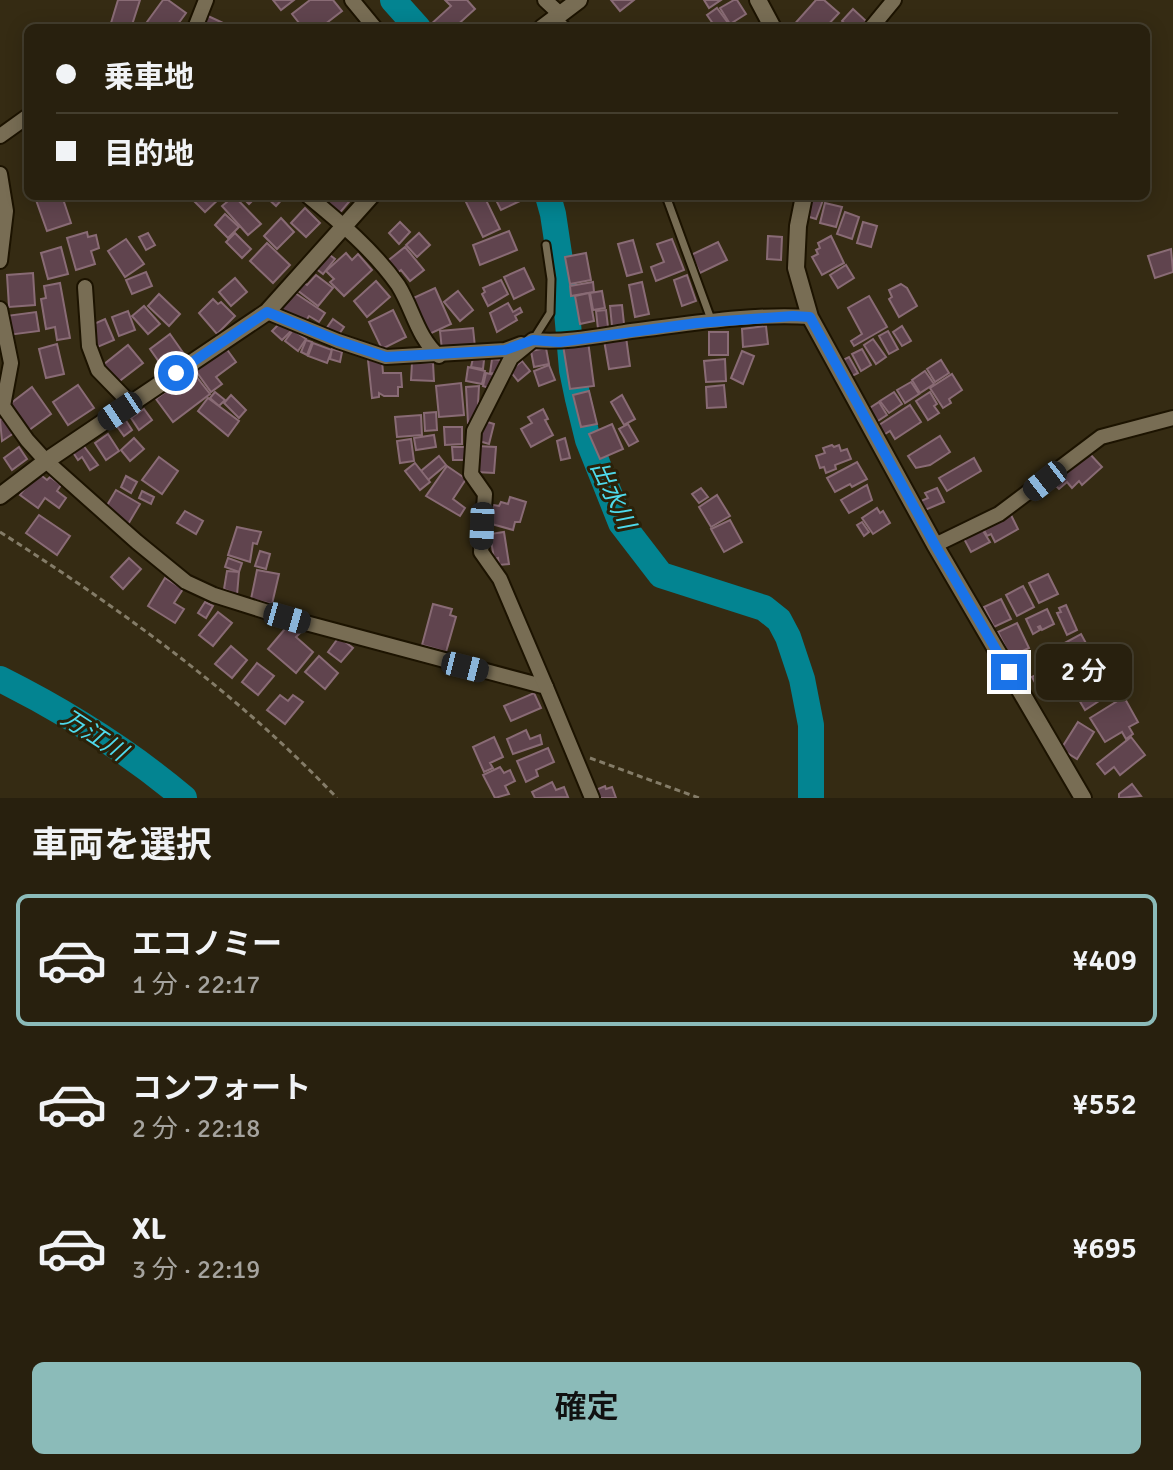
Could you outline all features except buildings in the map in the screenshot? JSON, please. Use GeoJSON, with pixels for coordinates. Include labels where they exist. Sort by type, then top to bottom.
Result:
{"type":"FeatureCollection","features":[{"type":"Feature","properties":{"kind":"street"},"geometry":{"type":"LineString","coordinates":[[197,24],[206,0]]}},
{"type":"Feature","properties":{"kind":"street"},"geometry":{"type":"LineString","coordinates":[[352,0],[372,24]]}},
{"type":"Feature","properties":{"kind":"street"},"geometry":{"type":"LineString","coordinates":[[545,0],[561,19],[579,0]]}},
{"type":"Feature","properties":{"kind":"street"},"geometry":{"type":"LineString","coordinates":[[758,0],[771,24]]}},
{"type":"Feature","properties":{"kind":"street"},"geometry":{"type":"LineString","coordinates":[[874,24],[894,0]]}},
{"type":"Feature","properties":{"kind":"street"},"geometry":{"type":"LineString","coordinates":[[0,136],[24,119]]}},
{"type":"Feature","properties":{"kind":"street"},"geometry":{"type":"LineString","coordinates":[[0,174],[6,211],[0,261]]}},
{"type":"Feature","properties":{"kind":"street"},"geometry":{"type":"LineString","coordinates":[[313,200],[345,226],[398,286],[427,346],[439,356]]}},
{"type":"Feature","properties":{"kind":"street"},"geometry":{"type":"LineString","coordinates":[[0,496],[46,461],[267,312],[368,200]]}},
{"type":"Feature","properties":{"kind":"street"},"geometry":{"type":"LineString","coordinates":[[803,200],[798,226],[796,268],[810,317],[935,545],[1083,798]]}},
{"type":"Feature","properties":{"kind":"street"},"geometry":{"type":"LineString","coordinates":[[85,287],[89,346],[98,370],[131,404]]}},
{"type":"Feature","properties":{"kind":"street"},"geometry":{"type":"LineString","coordinates":[[0,309],[11,363],[3,406],[46,461],[186,582],[214,595],[333,631],[546,687]]}},
{"type":"Feature","properties":{"kind":"street"},"geometry":{"type":"LineString","coordinates":[[267,312],[386,357],[505,350],[533,340],[559,342],[712,322],[810,317]]}},
{"type":"Feature","properties":{"kind":"street"},"geometry":{"type":"LineString","coordinates":[[533,340],[511,358],[474,431],[471,474],[485,494],[481,552],[500,579],[592,798]]}},
{"type":"Feature","properties":{"kind":"street"},"geometry":{"type":"LineString","coordinates":[[935,545],[999,514],[1101,437],[1173,418]]}},
{"type":"Feature","properties":{"kind":"lane"},"geometry":{"type":"LineString","coordinates":[[667,200],[712,322]]}},
{"type":"Feature","properties":{"kind":"lane"},"geometry":{"type":"LineString","coordinates":[[533,340],[550,313],[551,279],[546,245]]}},
{"type":"Feature","properties":{"kind":"path"},"geometry":{"type":"LineString","coordinates":[[0,532],[74,579],[238,703],[337,798]]}},
{"type":"Feature","properties":{"kind":"path"},"geometry":{"type":"LineString","coordinates":[[572,751],[699,798]]}},
{"type":"Feature","properties":{"kind":"waterway","name":"出水川"},"geometry":{"type":"LineString","coordinates":[[393,0],[414,24]]}},
{"type":"Feature","properties":{"kind":"waterway","name":"出水川"},"geometry":{"type":"LineString","coordinates":[[549,200],[578,399],[588,440],[621,523],[661,575],[764,608],[779,620],[802,679],[811,725],[811,798]]}},
{"type":"Feature","properties":{"kind":"waterway","name":"万江川"},"geometry":{"type":"LineString","coordinates":[[0,679],[95,733],[184,798]]}},
{"type":"Feature","properties":{"kind":"route"},"geometry":{"type":"LineString","coordinates":[[176,373],[267,312],[386,357],[505,350],[533,340],[581,340],[697,323],[810,317],[935,545],[1009,672]]}}]}
